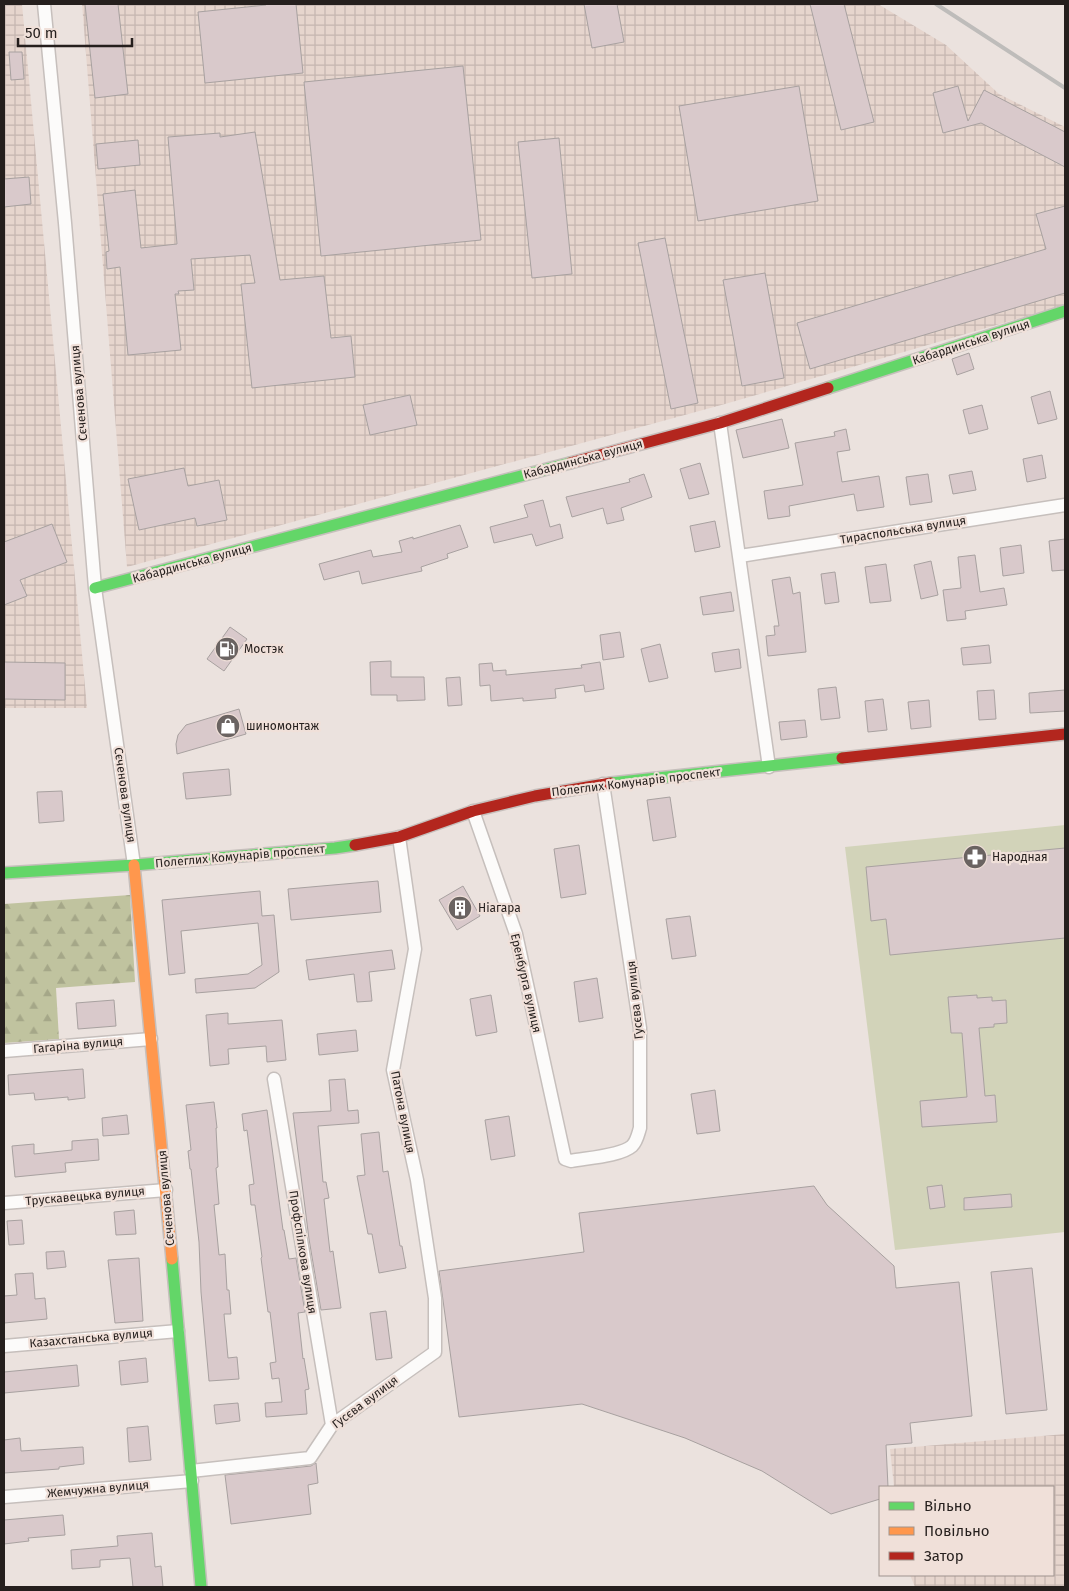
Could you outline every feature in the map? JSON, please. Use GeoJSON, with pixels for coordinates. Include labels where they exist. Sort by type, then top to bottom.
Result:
{"type":"FeatureCollection","features":[{"type":"Feature","properties":{"kind":"street","name":"Сєченова вулиця"},"geometry":{"type":"LineString","coordinates":[[44,4],[65,223],[95,588],[134,865],[166,1190],[192,1476],[200,1587]]}},
{"type":"Feature","properties":{"kind":"street","name":"Кабардинська вулиця"},"geometry":{"type":"LineString","coordinates":[[95,588],[720,423],[1065,311]]}},
{"type":"Feature","properties":{"kind":"street"},"geometry":{"type":"LineString","coordinates":[[720,423],[769,767]]}},
{"type":"Feature","properties":{"kind":"street","name":"Тираспольська вулиця"},"geometry":{"type":"LineString","coordinates":[[740,556],[1065,505]]}},
{"type":"Feature","properties":{"kind":"street","name":"Полеглих Комунарів проспект"},"geometry":{"type":"LineString","coordinates":[[4,873],[134,865],[335,848],[399,837],[473,811],[535,796],[603,784],[1065,734]]}},
{"type":"Feature","properties":{"kind":"street","name":"Гусєва вулиця"},"geometry":{"type":"LineString","coordinates":[[565,1159],[571,1161],[622,1151],[632,1146],[640,1128],[640,1028],[603,784]]}},
{"type":"Feature","properties":{"kind":"street","name":"Еренбурга вулиця"},"geometry":{"type":"LineString","coordinates":[[473,811],[516,934],[565,1159]]}},
{"type":"Feature","properties":{"kind":"street","name":"Патона вулиця"},"geometry":{"type":"LineString","coordinates":[[399,837],[415,949],[393,1070],[417,1180],[434,1298]]}},
{"type":"Feature","properties":{"kind":"street","name":"Гагаріна вулиця"},"geometry":{"type":"LineString","coordinates":[[4,1051],[152,1039]]}},
{"type":"Feature","properties":{"kind":"street","name":"Профспілкова вулиця"},"geometry":{"type":"LineString","coordinates":[[274,1079],[332,1425]]}},
{"type":"Feature","properties":{"kind":"street","name":"Трускавецька вулиця"},"geometry":{"type":"LineString","coordinates":[[4,1203],[166,1190]]}},
{"type":"Feature","properties":{"kind":"street","name":"Гусєва вулиця"},"geometry":{"type":"LineString","coordinates":[[192,1476],[310,1458],[332,1425],[434,1352],[434,1298]]}},
{"type":"Feature","properties":{"kind":"street","name":"Казахстанська вулиця"},"geometry":{"type":"LineString","coordinates":[[4,1346],[178,1331]]}},
{"type":"Feature","properties":{"kind":"street","name":"Жемчужна вулиця"},"geometry":{"type":"LineString","coordinates":[[4,1497],[192,1476]]}},
{"type":"Feature","properties":{"kind":"shaded area"},"geometry":{"type":"Polygon","coordinates":[[[4,4],[22,4],[87,708],[4,708],[4,4]]]}},
{"type":"Feature","properties":{"kind":"shaded area"},"geometry":{"type":"Polygon","coordinates":[[[82,4],[878,4],[946,45],[999,94],[1065,127],[1065,305],[725,404],[127,567],[82,4]]]}},
{"type":"Feature","properties":{"kind":"shaded area"},"geometry":{"type":"Polygon","coordinates":[[[1065,1434],[1065,1587],[915,1587],[910,1576],[1054,1576],[1054,1486],[894,1486],[890,1449],[1065,1434]]]}},
{"type":"Feature","properties":{"kind":"green space"},"geometry":{"type":"Polygon","coordinates":[[[1065,825],[1065,1232],[895,1250],[845,847],[1065,825]]]}},
{"type":"Feature","properties":{"kind":"green space"},"geometry":{"type":"Polygon","coordinates":[[[130,895],[135,982],[56,988],[59,1039],[4,1043],[4,904],[130,895]]]}},
{"type":"Feature","properties":{"kind":"building"},"geometry":{"type":"Polygon","coordinates":[[[85,4],[118,4],[128,94],[95,98],[85,4]]]}},
{"type":"Feature","properties":{"kind":"building"},"geometry":{"type":"Polygon","coordinates":[[[266,4],[296,4],[303,73],[205,83],[198,12],[266,4]]]}},
{"type":"Feature","properties":{"kind":"building"},"geometry":{"type":"Polygon","coordinates":[[[584,4],[617,4],[624,42],[592,48],[584,4]]]}},
{"type":"Feature","properties":{"kind":"building"},"geometry":{"type":"Polygon","coordinates":[[[810,4],[844,4],[874,122],[841,130],[810,4]]]}},
{"type":"Feature","properties":{"kind":"building"},"geometry":{"type":"Polygon","coordinates":[[[9,52],[22,52],[24,79],[11,80],[9,52]]]}},
{"type":"Feature","properties":{"kind":"building"},"geometry":{"type":"Polygon","coordinates":[[[463,66],[481,240],[321,256],[304,82],[463,66]]]}},
{"type":"Feature","properties":{"kind":"building"},"geometry":{"type":"Polygon","coordinates":[[[799,86],[818,201],[698,221],[679,106],[799,86]]]}},
{"type":"Feature","properties":{"kind":"building"},"geometry":{"type":"Polygon","coordinates":[[[958,86],[968,121],[984,90],[1065,132],[1065,167],[981,123],[943,133],[933,93],[958,86]]]}},
{"type":"Feature","properties":{"kind":"building"},"geometry":{"type":"Polygon","coordinates":[[[255,132],[280,280],[324,276],[331,338],[351,336],[355,377],[252,388],[241,284],[255,283],[250,255],[191,259],[194,290],[178,291],[179,294],[175,294],[181,350],[128,355],[120,267],[107,269],[106,252],[109,251],[103,194],[135,190],[141,248],[177,244],[168,137],[220,133],[220,137],[255,132]]]}},
{"type":"Feature","properties":{"kind":"building"},"geometry":{"type":"Polygon","coordinates":[[[559,138],[572,274],[532,278],[518,142],[559,138]]]}},
{"type":"Feature","properties":{"kind":"building"},"geometry":{"type":"Polygon","coordinates":[[[138,140],[140,165],[98,169],[96,144],[138,140]]]}},
{"type":"Feature","properties":{"kind":"building"},"geometry":{"type":"Polygon","coordinates":[[[29,177],[31,204],[4,207],[4,179],[29,177]]]}},
{"type":"Feature","properties":{"kind":"building"},"geometry":{"type":"Polygon","coordinates":[[[1065,206],[1065,293],[810,369],[797,323],[1046,249],[1036,214],[1065,206]]]}},
{"type":"Feature","properties":{"kind":"building"},"geometry":{"type":"Polygon","coordinates":[[[665,238],[698,403],[671,409],[638,243],[665,238]]]}},
{"type":"Feature","properties":{"kind":"building"},"geometry":{"type":"Polygon","coordinates":[[[765,273],[784,378],[742,386],[723,280],[765,273]]]}},
{"type":"Feature","properties":{"kind":"building"},"geometry":{"type":"Polygon","coordinates":[[[969,353],[974,369],[957,375],[952,359],[969,353]]]}},
{"type":"Feature","properties":{"kind":"building"},"geometry":{"type":"Polygon","coordinates":[[[1050,391],[1057,419],[1038,424],[1031,397],[1050,391]]]}},
{"type":"Feature","properties":{"kind":"building"},"geometry":{"type":"Polygon","coordinates":[[[410,395],[417,425],[370,435],[363,405],[410,395]]]}},
{"type":"Feature","properties":{"kind":"building"},"geometry":{"type":"Polygon","coordinates":[[[982,405],[988,429],[969,434],[963,410],[982,405]]]}},
{"type":"Feature","properties":{"kind":"building"},"geometry":{"type":"Polygon","coordinates":[[[782,419],[789,448],[743,458],[736,430],[782,419]]]}},
{"type":"Feature","properties":{"kind":"building"},"geometry":{"type":"Polygon","coordinates":[[[846,429],[850,450],[837,452],[842,482],[879,476],[884,507],[857,511],[854,494],[789,506],[790,516],[768,519],[764,491],[803,485],[795,443],[835,436],[834,432],[846,429]]]}},
{"type":"Feature","properties":{"kind":"building"},"geometry":{"type":"Polygon","coordinates":[[[1042,455],[1046,478],[1027,482],[1023,459],[1042,455]]]}},
{"type":"Feature","properties":{"kind":"building"},"geometry":{"type":"Polygon","coordinates":[[[700,463],[709,494],[689,499],[680,469],[700,463]]]}},
{"type":"Feature","properties":{"kind":"building"},"geometry":{"type":"Polygon","coordinates":[[[184,468],[188,486],[219,480],[227,520],[197,526],[195,518],[139,530],[128,479],[184,468]]]}},
{"type":"Feature","properties":{"kind":"building"},"geometry":{"type":"Polygon","coordinates":[[[972,471],[976,490],[953,494],[949,475],[972,471]]]}},
{"type":"Feature","properties":{"kind":"building"},"geometry":{"type":"Polygon","coordinates":[[[644,474],[652,497],[621,508],[624,520],[607,524],[603,508],[572,517],[566,497],[630,482],[629,479],[644,474]]]}},
{"type":"Feature","properties":{"kind":"building"},"geometry":{"type":"Polygon","coordinates":[[[928,474],[932,502],[910,505],[906,477],[928,474]]]}},
{"type":"Feature","properties":{"kind":"building"},"geometry":{"type":"Polygon","coordinates":[[[543,500],[550,527],[560,524],[563,538],[536,546],[532,534],[494,543],[490,527],[528,517],[524,505],[543,500]]]}},
{"type":"Feature","properties":{"kind":"building"},"geometry":{"type":"Polygon","coordinates":[[[715,521],[720,547],[695,552],[690,526],[715,521]]]}},
{"type":"Feature","properties":{"kind":"building"},"geometry":{"type":"Polygon","coordinates":[[[52,524],[67,562],[20,580],[27,596],[4,605],[4,542],[52,524]]]}},
{"type":"Feature","properties":{"kind":"building"},"geometry":{"type":"Polygon","coordinates":[[[460,525],[468,547],[447,554],[448,558],[421,567],[422,571],[362,584],[359,571],[324,580],[319,564],[371,550],[373,557],[402,552],[399,541],[413,537],[413,539],[460,525]]]}},
{"type":"Feature","properties":{"kind":"building"},"geometry":{"type":"Polygon","coordinates":[[[1065,539],[1065,570],[1052,571],[1049,541],[1065,539]]]}},
{"type":"Feature","properties":{"kind":"building"},"geometry":{"type":"Polygon","coordinates":[[[1021,545],[1024,573],[1003,576],[1000,548],[1021,545]]]}},
{"type":"Feature","properties":{"kind":"building"},"geometry":{"type":"Polygon","coordinates":[[[975,555],[980,592],[1004,588],[1007,605],[965,611],[966,619],[947,621],[943,590],[961,588],[958,557],[975,555]]]}},
{"type":"Feature","properties":{"kind":"building"},"geometry":{"type":"Polygon","coordinates":[[[931,561],[938,595],[921,599],[914,565],[931,561]]]}},
{"type":"Feature","properties":{"kind":"building"},"geometry":{"type":"Polygon","coordinates":[[[886,564],[891,601],[870,603],[865,567],[886,564]]]}},
{"type":"Feature","properties":{"kind":"building"},"geometry":{"type":"Polygon","coordinates":[[[835,572],[839,602],[825,604],[821,574],[835,572]]]}},
{"type":"Feature","properties":{"kind":"building"},"geometry":{"type":"Polygon","coordinates":[[[790,577],[793,594],[800,592],[806,652],[768,656],[766,636],[775,635],[774,626],[779,626],[772,580],[790,577]]]}},
{"type":"Feature","properties":{"kind":"building"},"geometry":{"type":"Polygon","coordinates":[[[731,592],[734,611],[703,615],[700,597],[731,592]]]}},
{"type":"Feature","properties":{"kind":"building","name":"Мостэк"},"geometry":{"type":"Polygon","coordinates":[[[230,627],[247,639],[224,671],[207,659],[230,627]]]}},
{"type":"Feature","properties":{"kind":"building"},"geometry":{"type":"Polygon","coordinates":[[[620,632],[624,657],[603,660],[600,635],[620,632]]]}},
{"type":"Feature","properties":{"kind":"building"},"geometry":{"type":"Polygon","coordinates":[[[660,644],[668,678],[649,682],[641,649],[660,644]]]}},
{"type":"Feature","properties":{"kind":"building"},"geometry":{"type":"Polygon","coordinates":[[[989,645],[991,663],[963,665],[961,648],[989,645]]]}},
{"type":"Feature","properties":{"kind":"building"},"geometry":{"type":"Polygon","coordinates":[[[739,649],[741,668],[715,672],[712,653],[739,649]]]}},
{"type":"Feature","properties":{"kind":"building"},"geometry":{"type":"Polygon","coordinates":[[[391,661],[391,677],[424,677],[425,700],[397,701],[397,695],[371,695],[370,662],[391,661]]]}},
{"type":"Feature","properties":{"kind":"building"},"geometry":{"type":"Polygon","coordinates":[[[4,662],[65,663],[65,700],[4,699],[4,662]]]}},
{"type":"Feature","properties":{"kind":"building"},"geometry":{"type":"Polygon","coordinates":[[[600,662],[604,689],[585,692],[584,685],[555,689],[556,698],[523,701],[523,698],[491,701],[490,685],[480,686],[479,664],[492,663],[493,671],[506,670],[506,675],[582,668],[581,665],[600,662]]]}},
{"type":"Feature","properties":{"kind":"building"},"geometry":{"type":"Polygon","coordinates":[[[460,677],[462,705],[448,706],[446,678],[460,677]]]}},
{"type":"Feature","properties":{"kind":"building"},"geometry":{"type":"Polygon","coordinates":[[[836,687],[840,718],[821,720],[818,689],[836,687]]]}},
{"type":"Feature","properties":{"kind":"building"},"geometry":{"type":"Polygon","coordinates":[[[994,690],[996,719],[979,720],[977,691],[994,690]]]}},
{"type":"Feature","properties":{"kind":"building"},"geometry":{"type":"Polygon","coordinates":[[[1065,690],[1065,711],[1030,713],[1029,693],[1065,690]]]}},
{"type":"Feature","properties":{"kind":"building"},"geometry":{"type":"Polygon","coordinates":[[[883,699],[887,730],[868,732],[865,701],[883,699]]]}},
{"type":"Feature","properties":{"kind":"building"},"geometry":{"type":"Polygon","coordinates":[[[929,700],[931,727],[911,729],[908,702],[929,700]]]}},
{"type":"Feature","properties":{"kind":"building"},"geometry":{"type":"Polygon","coordinates":[[[239,709],[246,734],[177,754],[176,744],[178,735],[186,725],[239,709]]]}},
{"type":"Feature","properties":{"kind":"building"},"geometry":{"type":"Polygon","coordinates":[[[805,720],[807,737],[781,740],[779,722],[805,720]]]}},
{"type":"Feature","properties":{"kind":"building"},"geometry":{"type":"Polygon","coordinates":[[[229,769],[231,795],[186,799],[183,773],[229,769]]]}},
{"type":"Feature","properties":{"kind":"building"},"geometry":{"type":"Polygon","coordinates":[[[62,791],[64,821],[39,823],[37,792],[62,791]]]}},
{"type":"Feature","properties":{"kind":"building"},"geometry":{"type":"Polygon","coordinates":[[[670,797],[676,837],[653,841],[647,800],[670,797]]]}},
{"type":"Feature","properties":{"kind":"building"},"geometry":{"type":"Polygon","coordinates":[[[579,845],[586,894],[561,898],[554,849],[579,845]]]}},
{"type":"Feature","properties":{"kind":"building"},"geometry":{"type":"Polygon","coordinates":[[[1065,848],[1065,938],[890,955],[886,919],[871,921],[866,867],[1065,848]]]}},
{"type":"Feature","properties":{"kind":"building"},"geometry":{"type":"Polygon","coordinates":[[[378,881],[381,912],[291,920],[288,889],[378,881]]]}},
{"type":"Feature","properties":{"kind":"building","name":"Ніагара"},"geometry":{"type":"Polygon","coordinates":[[[463,886],[480,916],[457,930],[439,900],[463,886]]]}},
{"type":"Feature","properties":{"kind":"building"},"geometry":{"type":"Polygon","coordinates":[[[260,891],[262,916],[274,915],[279,972],[255,988],[196,993],[195,979],[248,974],[262,965],[258,923],[181,931],[185,973],[169,975],[162,900],[260,891]]]}},
{"type":"Feature","properties":{"kind":"building"},"geometry":{"type":"Polygon","coordinates":[[[690,916],[696,956],[672,959],[666,919],[690,916]]]}},
{"type":"Feature","properties":{"kind":"building"},"geometry":{"type":"Polygon","coordinates":[[[392,950],[395,969],[369,972],[372,1001],[357,1002],[354,974],[309,980],[306,960],[392,950]]]}},
{"type":"Feature","properties":{"kind":"building"},"geometry":{"type":"Polygon","coordinates":[[[597,978],[603,1018],[579,1022],[574,982],[597,978]]]}},
{"type":"Feature","properties":{"kind":"building"},"geometry":{"type":"Polygon","coordinates":[[[491,995],[497,1032],[476,1036],[470,999],[491,995]]]}},
{"type":"Feature","properties":{"kind":"building"},"geometry":{"type":"Polygon","coordinates":[[[977,995],[977,998],[992,997],[992,1001],[1006,1000],[1007,1023],[994,1024],[994,1027],[979,1028],[985,1096],[995,1095],[997,1122],[922,1127],[920,1101],[967,1097],[962,1033],[951,1033],[948,997],[977,995]]]}},
{"type":"Feature","properties":{"kind":"building"},"geometry":{"type":"Polygon","coordinates":[[[114,1000],[116,1026],[78,1029],[76,1003],[114,1000]]]}},
{"type":"Feature","properties":{"kind":"building"},"geometry":{"type":"Polygon","coordinates":[[[228,1013],[228,1024],[282,1020],[286,1060],[267,1062],[266,1046],[228,1049],[229,1064],[210,1066],[206,1015],[228,1013]]]}},
{"type":"Feature","properties":{"kind":"building"},"geometry":{"type":"Polygon","coordinates":[[[356,1030],[358,1051],[319,1055],[317,1034],[356,1030]]]}},
{"type":"Feature","properties":{"kind":"building"},"geometry":{"type":"Polygon","coordinates":[[[83,1069],[85,1098],[68,1100],[68,1097],[35,1100],[34,1093],[9,1095],[8,1075],[83,1069]]]}},
{"type":"Feature","properties":{"kind":"building"},"geometry":{"type":"Polygon","coordinates":[[[345,1079],[348,1111],[358,1110],[359,1123],[318,1126],[323,1182],[326,1182],[329,1198],[324,1199],[330,1252],[333,1251],[341,1308],[321,1310],[309,1239],[293,1113],[331,1111],[329,1080],[345,1079]]]}},
{"type":"Feature","properties":{"kind":"building"},"geometry":{"type":"Polygon","coordinates":[[[715,1090],[720,1131],[697,1134],[691,1094],[715,1090]]]}},
{"type":"Feature","properties":{"kind":"building"},"geometry":{"type":"Polygon","coordinates":[[[214,1102],[217,1128],[218,1167],[216,1168],[219,1204],[214,1205],[219,1255],[225,1254],[227,1290],[229,1290],[231,1314],[224,1314],[228,1358],[237,1357],[239,1379],[209,1381],[201,1292],[199,1242],[188,1151],[191,1150],[186,1105],[214,1102]]]}},
{"type":"Feature","properties":{"kind":"building"},"geometry":{"type":"Polygon","coordinates":[[[267,1110],[283,1230],[289,1259],[296,1258],[305,1312],[298,1313],[303,1359],[309,1389],[305,1390],[307,1414],[266,1417],[265,1403],[282,1402],[279,1378],[272,1379],[270,1363],[276,1362],[255,1205],[251,1205],[249,1185],[254,1184],[247,1130],[244,1131],[242,1114],[267,1110]]]}},
{"type":"Feature","properties":{"kind":"building"},"geometry":{"type":"Polygon","coordinates":[[[127,1115],[129,1134],[103,1136],[102,1118],[127,1115]]]}},
{"type":"Feature","properties":{"kind":"building"},"geometry":{"type":"Polygon","coordinates":[[[509,1116],[515,1156],[491,1160],[485,1120],[509,1116]]]}},
{"type":"Feature","properties":{"kind":"building"},"geometry":{"type":"Polygon","coordinates":[[[379,1132],[383,1172],[388,1171],[400,1246],[402,1246],[406,1268],[379,1273],[372,1234],[368,1234],[357,1176],[365,1175],[361,1134],[379,1132]]]}},
{"type":"Feature","properties":{"kind":"building"},"geometry":{"type":"Polygon","coordinates":[[[98,1139],[99,1160],[65,1163],[66,1172],[15,1177],[12,1146],[34,1144],[34,1154],[72,1150],[72,1141],[98,1139]]]}},
{"type":"Feature","properties":{"kind":"building"},"geometry":{"type":"Polygon","coordinates":[[[942,1185],[945,1207],[930,1209],[927,1187],[942,1185]]]}},
{"type":"Feature","properties":{"kind":"building"},"geometry":{"type":"Polygon","coordinates":[[[814,1186],[827,1205],[894,1266],[896,1288],[959,1282],[972,1416],[910,1423],[912,1443],[886,1445],[888,1486],[879,1486],[879,1499],[831,1514],[762,1471],[685,1438],[582,1404],[459,1417],[439,1271],[584,1252],[579,1213],[814,1186]]]}},
{"type":"Feature","properties":{"kind":"building"},"geometry":{"type":"Polygon","coordinates":[[[1011,1194],[1012,1207],[964,1210],[964,1198],[1011,1194]]]}},
{"type":"Feature","properties":{"kind":"building"},"geometry":{"type":"Polygon","coordinates":[[[134,1210],[136,1234],[116,1235],[114,1212],[134,1210]]]}},
{"type":"Feature","properties":{"kind":"building"},"geometry":{"type":"Polygon","coordinates":[[[22,1220],[24,1244],[9,1245],[7,1221],[22,1220]]]}},
{"type":"Feature","properties":{"kind":"building"},"geometry":{"type":"Polygon","coordinates":[[[64,1251],[66,1267],[47,1269],[46,1252],[64,1251]]]}},
{"type":"Feature","properties":{"kind":"building"},"geometry":{"type":"Polygon","coordinates":[[[139,1258],[143,1321],[115,1323],[108,1260],[139,1258]]]}},
{"type":"Feature","properties":{"kind":"building"},"geometry":{"type":"Polygon","coordinates":[[[1032,1268],[1047,1410],[1006,1414],[991,1272],[1032,1268]]]}},
{"type":"Feature","properties":{"kind":"building"},"geometry":{"type":"Polygon","coordinates":[[[33,1273],[35,1299],[45,1298],[47,1319],[4,1323],[4,1296],[17,1295],[15,1274],[33,1273]]]}},
{"type":"Feature","properties":{"kind":"building"},"geometry":{"type":"Polygon","coordinates":[[[386,1311],[392,1358],[376,1360],[370,1313],[386,1311]]]}},
{"type":"Feature","properties":{"kind":"building"},"geometry":{"type":"Polygon","coordinates":[[[146,1358],[148,1382],[121,1385],[119,1361],[146,1358]]]}},
{"type":"Feature","properties":{"kind":"building"},"geometry":{"type":"Polygon","coordinates":[[[77,1365],[79,1386],[4,1393],[4,1372],[77,1365]]]}},
{"type":"Feature","properties":{"kind":"building"},"geometry":{"type":"Polygon","coordinates":[[[238,1403],[240,1421],[216,1424],[214,1405],[238,1403]]]}},
{"type":"Feature","properties":{"kind":"building"},"geometry":{"type":"Polygon","coordinates":[[[148,1426],[151,1460],[129,1462],[127,1428],[148,1426]]]}},
{"type":"Feature","properties":{"kind":"building"},"geometry":{"type":"Polygon","coordinates":[[[20,1438],[21,1451],[83,1447],[84,1464],[59,1467],[59,1469],[4,1473],[4,1440],[20,1438]]]}},
{"type":"Feature","properties":{"kind":"building"},"geometry":{"type":"Polygon","coordinates":[[[316,1463],[318,1483],[308,1485],[311,1514],[231,1524],[225,1475],[311,1466],[316,1463]]]}},
{"type":"Feature","properties":{"kind":"building"},"geometry":{"type":"Polygon","coordinates":[[[63,1515],[65,1535],[28,1538],[29,1541],[4,1544],[4,1520],[63,1515]]]}},
{"type":"Feature","properties":{"kind":"building"},"geometry":{"type":"Polygon","coordinates":[[[152,1533],[155,1567],[161,1566],[163,1587],[133,1587],[130,1558],[100,1560],[100,1567],[72,1569],[71,1550],[118,1546],[117,1536],[152,1533]]]}},
{"type":"Feature","properties":{"kind":"railway"},"geometry":{"type":"LineString","coordinates":[[936,4],[1065,88]]}},
{"type":"Feature","properties":{"kind":"traffic: fast"},"geometry":{"type":"LineString","coordinates":[[828,388],[1065,311]]}},
{"type":"Feature","properties":{"kind":"traffic: fast"},"geometry":{"type":"LineString","coordinates":[[95,588],[570,463]]}},
{"type":"Feature","properties":{"kind":"traffic: fast"},"geometry":{"type":"LineString","coordinates":[[611,783],[842,758]]}},
{"type":"Feature","properties":{"kind":"traffic: fast"},"geometry":{"type":"LineString","coordinates":[[4,873],[134,865],[355,845]]}},
{"type":"Feature","properties":{"kind":"traffic: fast"},"geometry":{"type":"LineString","coordinates":[[172,1259],[201,1587]]}},
{"type":"Feature","properties":{"kind":"traffic: slow"},"geometry":{"type":"LineString","coordinates":[[134,865],[172,1259]]}},
{"type":"Feature","properties":{"kind":"traffic: jam"},"geometry":{"type":"LineString","coordinates":[[570,463],[720,423],[828,388]]}},
{"type":"Feature","properties":{"kind":"traffic: jam"},"geometry":{"type":"LineString","coordinates":[[842,758],[1065,734]]}},
{"type":"Feature","properties":{"kind":"traffic: jam"},"geometry":{"type":"LineString","coordinates":[[355,845],[399,837],[473,811],[535,796],[611,783]]}},
{"type":"Feature","properties":{"kind":"place","name":"Мостэк"},"geometry":{"type":"Point","coordinates":[227,649]}},
{"type":"Feature","properties":{"kind":"place","name":"шиномонтаж"},"geometry":{"type":"Point","coordinates":[228,726]}},
{"type":"Feature","properties":{"kind":"place","name":"Народная"},"geometry":{"type":"Point","coordinates":[975,857]}},
{"type":"Feature","properties":{"kind":"place","name":"Ніагара"},"geometry":{"type":"Point","coordinates":[460,908]}}]}
